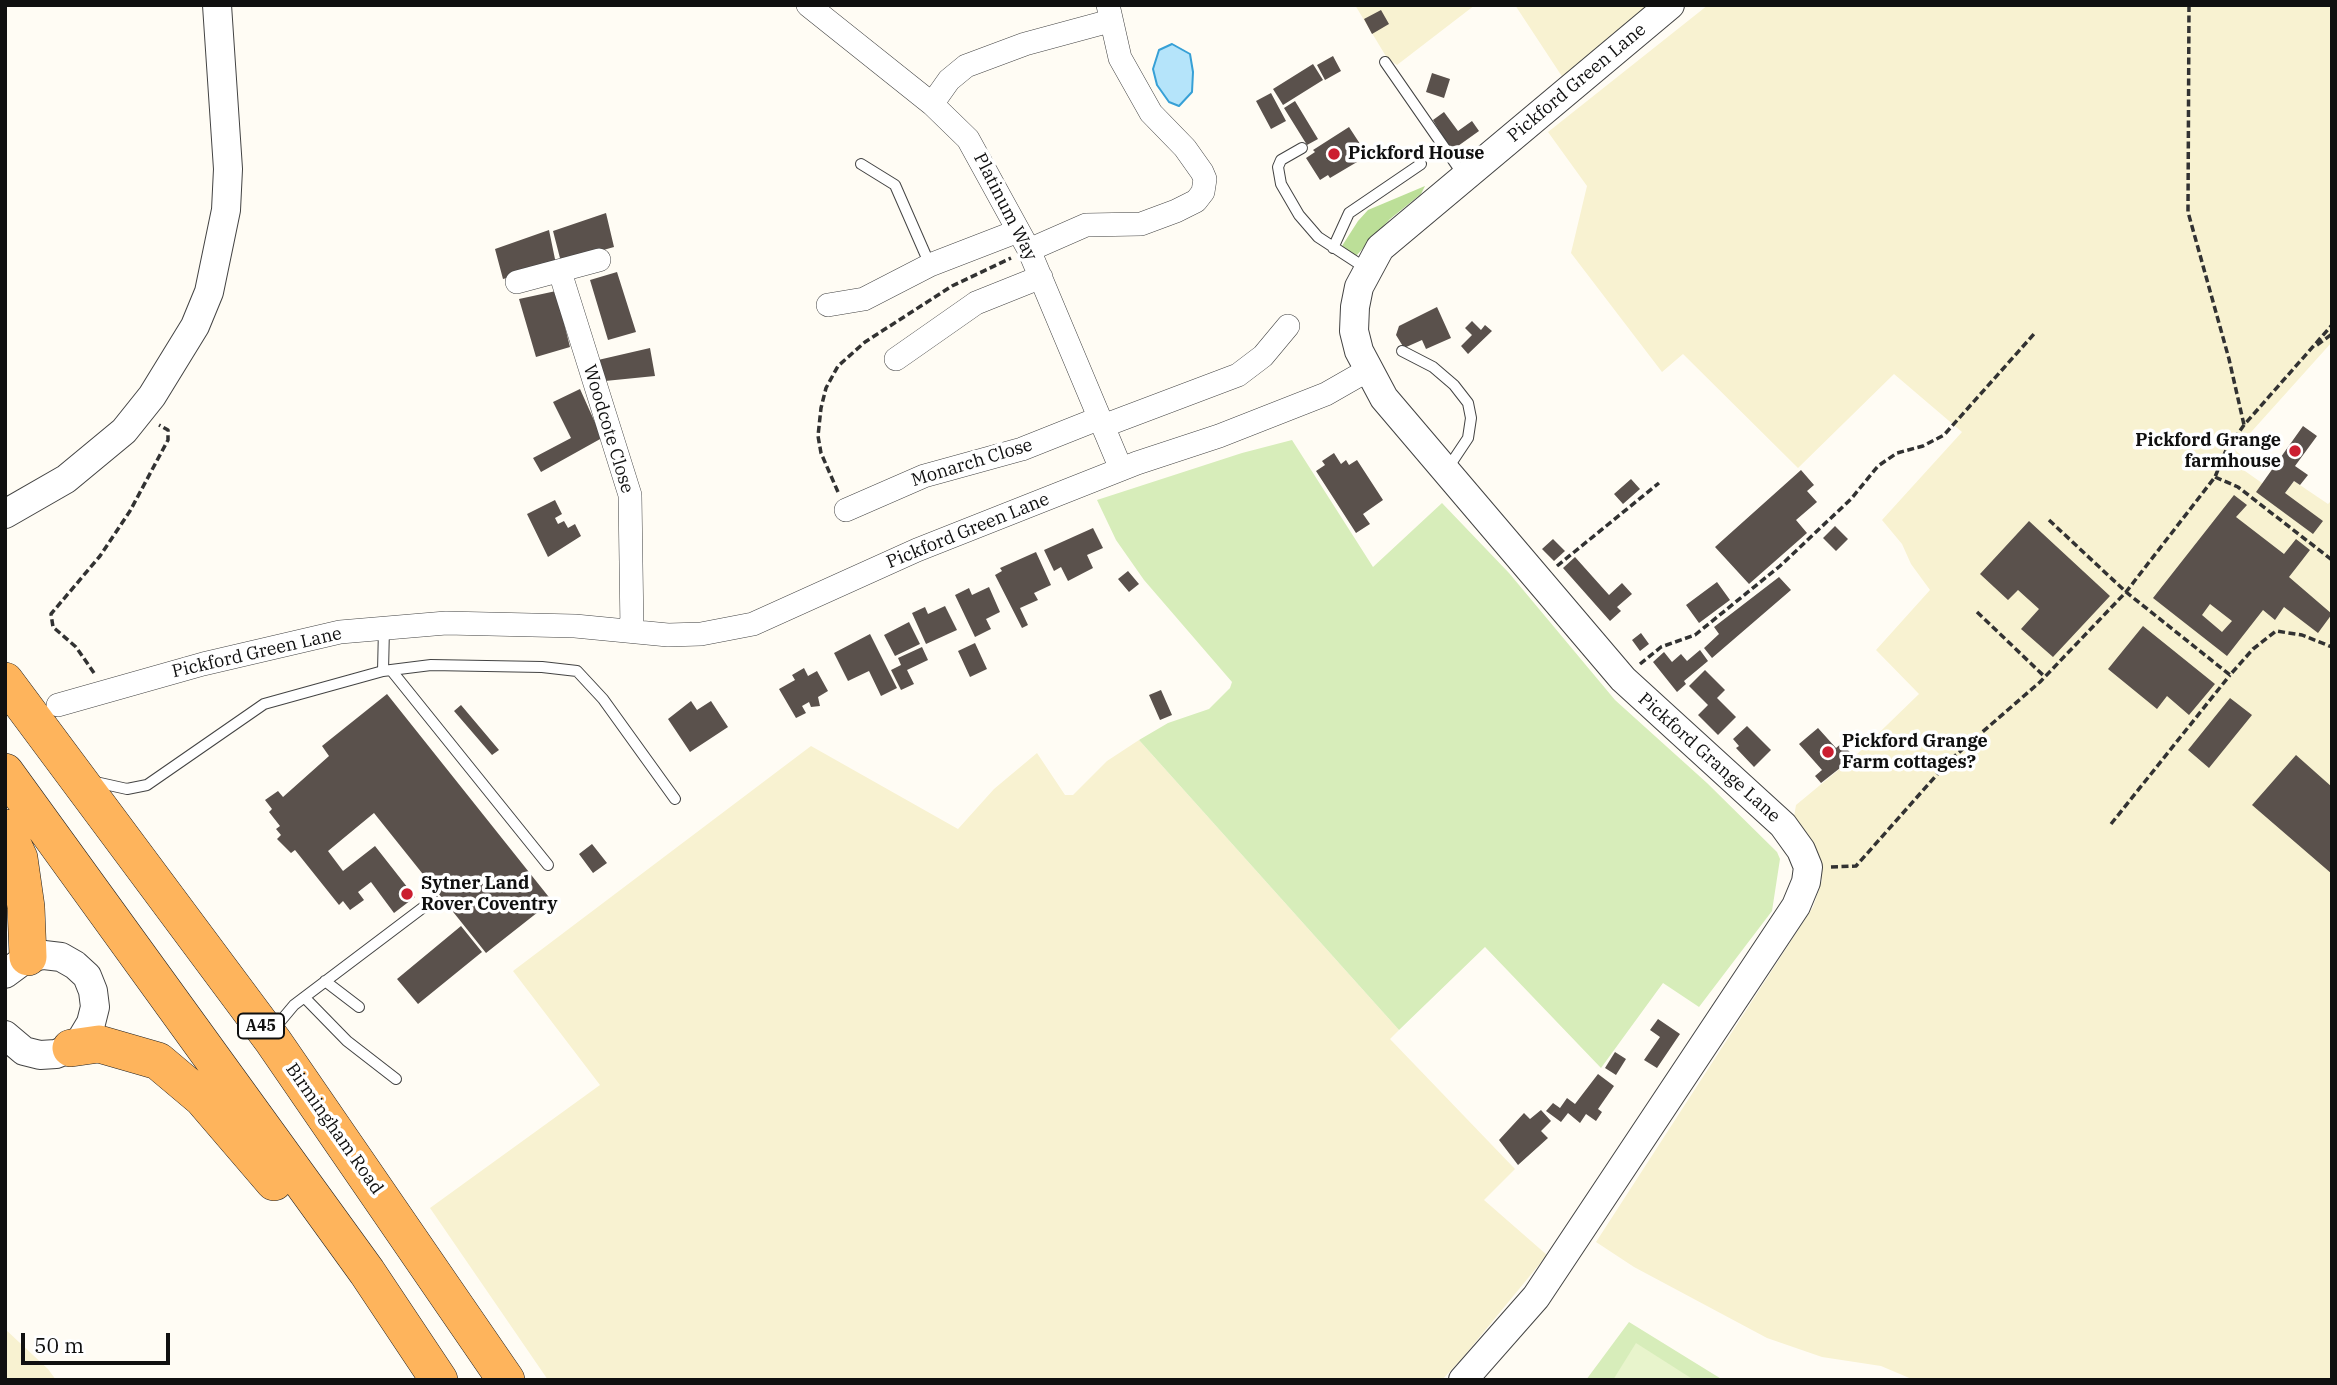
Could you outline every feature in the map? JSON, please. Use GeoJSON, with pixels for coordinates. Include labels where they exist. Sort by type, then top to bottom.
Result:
{"type":"FeatureCollection","features":[{"type":"Feature","properties":{"kind":"highway","name":"Birmingham Road"},"geometry":{"type":"LineString","coordinates":[[5,681],[272,1041],[506,1380]]}},
{"type":"Feature","properties":{"kind":"highway"},"geometry":{"type":"LineString","coordinates":[[5,772],[367,1272],[438,1380]]}},
{"type":"Feature","properties":{"kind":"highway"},"geometry":{"type":"LineString","coordinates":[[5,828],[19,858],[26,906],[17,965]]}},
{"type":"Feature","properties":{"kind":"highway"},"geometry":{"type":"LineString","coordinates":[[71,1048],[99,1044],[117,1047],[158,1061],[178,1075],[225,1122],[438,1380]]}},
{"type":"Feature","properties":{"kind":"street"},"geometry":{"type":"LineString","coordinates":[[5,514],[66,479],[124,431],[152,396],[195,326],[209,292],[226,210],[228,169],[217,5]]}},
{"type":"Feature","properties":{"kind":"street","name":"Platinum Way"},"geometry":{"type":"LineString","coordinates":[[808,5],[932,104],[968,139],[1024,240],[1121,469]]}},
{"type":"Feature","properties":{"kind":"street","name":"Pickford Green Lane"},"geometry":{"type":"LineString","coordinates":[[58,705],[100,683],[340,632],[446,623],[575,626],[701,634],[753,624],[917,550],[1121,469],[1220,436],[1326,394],[1368,370],[1354,331],[1359,287],[1380,248],[1670,5]]}},
{"type":"Feature","properties":{"kind":"street"},"geometry":{"type":"LineString","coordinates":[[828,305],[864,299],[930,265],[1024,240],[1086,225],[1141,224],[1196,201],[1203,192],[1205,179],[1202,172],[1185,148],[1151,113],[1120,58],[1109,13],[965,66],[949,80],[932,104]]}},
{"type":"Feature","properties":{"kind":"street"},"geometry":{"type":"LineString","coordinates":[[517,282],[599,260]]}},
{"type":"Feature","properties":{"kind":"street","name":"Woodcote Close"},"geometry":{"type":"LineString","coordinates":[[560,272],[630,495],[632,631]]}},
{"type":"Feature","properties":{"kind":"street"},"geometry":{"type":"LineString","coordinates":[[896,359],[976,303],[1041,277]]}},
{"type":"Feature","properties":{"kind":"street","name":"Monarch Close"},"geometry":{"type":"LineString","coordinates":[[846,510],[924,476],[1023,449],[1238,375],[1264,356],[1288,326]]}},
{"type":"Feature","properties":{"kind":"street","name":"Pickford Grange Lane"},"geometry":{"type":"LineString","coordinates":[[1368,370],[1384,398],[1623,679],[1783,825],[1801,850],[1808,867]]}},
{"type":"Feature","properties":{"kind":"street"},"geometry":{"type":"LineString","coordinates":[[1463,1380],[1543,1285],[1796,906],[1807,882],[1808,867]]}},
{"type":"Feature","properties":{"kind":"street"},"geometry":{"type":"LineString","coordinates":[[5,1035],[24,1051],[40,1055],[56,1054],[71,1048],[91,1023],[95,1007],[93,991],[86,976],[75,965],[61,957],[44,954],[17,965]]}},
{"type":"Feature","properties":{"kind":"lane"},"geometry":{"type":"LineString","coordinates":[[1385,62],[1464,176]]}},
{"type":"Feature","properties":{"kind":"lane"},"geometry":{"type":"LineString","coordinates":[[1302,148],[1281,160],[1278,167],[1282,184],[1299,215],[1333,248],[1367,269]]}},
{"type":"Feature","properties":{"kind":"lane"},"geometry":{"type":"LineString","coordinates":[[861,164],[895,185],[930,265]]}},
{"type":"Feature","properties":{"kind":"lane"},"geometry":{"type":"LineString","coordinates":[[1333,248],[1349,213],[1421,164]]}},
{"type":"Feature","properties":{"kind":"lane"},"geometry":{"type":"LineString","coordinates":[[1402,351],[1433,367],[1454,385],[1468,403],[1471,418],[1468,438],[1446,470]]}},
{"type":"Feature","properties":{"kind":"lane"},"geometry":{"type":"LineString","coordinates":[[383,628],[387,671],[548,865]]}},
{"type":"Feature","properties":{"kind":"lane"},"geometry":{"type":"LineString","coordinates":[[79,779],[127,789],[155,780],[264,704],[387,671],[431,665],[542,667],[577,671],[603,699],[675,799]]}},
{"type":"Feature","properties":{"kind":"lane"},"geometry":{"type":"LineString","coordinates":[[272,1041],[273,1028],[293,1005],[433,901]]}},
{"type":"Feature","properties":{"kind":"lane"},"geometry":{"type":"LineString","coordinates":[[326,981],[359,1007]]}},
{"type":"Feature","properties":{"kind":"lane"},"geometry":{"type":"LineString","coordinates":[[305,998],[347,1041],[396,1079]]}},
{"type":"Feature","properties":{"kind":"path"},"geometry":{"type":"LineString","coordinates":[[2189,5],[2188,212],[2229,359],[2244,425]]}},
{"type":"Feature","properties":{"kind":"path"},"geometry":{"type":"LineString","coordinates":[[846,510],[821,453],[818,436],[823,398],[838,366],[865,342],[1024,240]]}},
{"type":"Feature","properties":{"kind":"path"},"geometry":{"type":"LineString","coordinates":[[1808,867],[1856,866],[1949,761],[2045,677],[2126,592],[2215,477],[2226,450],[2244,425],[2332,325]]}},
{"type":"Feature","properties":{"kind":"path"},"geometry":{"type":"LineString","coordinates":[[1636,668],[1661,647],[1695,635],[1780,566],[1851,499],[1878,467],[1897,453],[1923,446],[1944,435],[2034,334]]}},
{"type":"Feature","properties":{"kind":"path"},"geometry":{"type":"LineString","coordinates":[[2314,346],[2332,334]]}},
{"type":"Feature","properties":{"kind":"path"},"geometry":{"type":"LineString","coordinates":[[100,683],[76,647],[53,626],[51,614],[106,547],[134,504],[167,440],[168,430],[164,425],[157,426],[150,433]]}},
{"type":"Feature","properties":{"kind":"path"},"geometry":{"type":"LineString","coordinates":[[2215,477],[2238,487],[2332,560]]}},
{"type":"Feature","properties":{"kind":"path"},"geometry":{"type":"LineString","coordinates":[[1550,572],[1570,552],[1585,545],[1659,483]]}},
{"type":"Feature","properties":{"kind":"path"},"geometry":{"type":"LineString","coordinates":[[2049,520],[2126,592],[2230,675]]}},
{"type":"Feature","properties":{"kind":"path"},"geometry":{"type":"LineString","coordinates":[[1977,612],[2045,677]]}},
{"type":"Feature","properties":{"kind":"path"},"geometry":{"type":"LineString","coordinates":[[2111,824],[2253,649],[2276,631],[2302,635],[2332,648]]}},
{"type":"Feature","properties":{"kind":"shaded area"},"geometry":{"type":"Polygon","coordinates":[[[1355,5],[1475,5],[1397,65],[1387,58],[1355,5]]]}},
{"type":"Feature","properties":{"kind":"shaded area"},"geometry":{"type":"Polygon","coordinates":[[[1515,5],[1649,5],[1565,81],[1515,5]]]}},
{"type":"Feature","properties":{"kind":"shaded area"},"geometry":{"type":"Polygon","coordinates":[[[1708,5],[2332,5],[2332,342],[2235,450],[2242,456],[2235,464],[2262,483],[2285,493],[2294,481],[2328,504],[2332,500],[2332,1380],[1914,1380],[1881,1366],[1822,1357],[1767,1338],[1634,1267],[1596,1242],[1813,907],[1822,880],[1793,823],[1796,805],[1854,757],[1919,694],[1876,650],[1930,590],[1911,564],[1902,544],[1882,520],[1962,432],[1894,374],[1798,468],[1683,354],[1662,372],[1571,253],[1587,186],[1548,132],[1708,5]]]}},
{"type":"Feature","properties":{"kind":"shaded area"},"geometry":{"type":"Polygon","coordinates":[[[1139,740],[1399,1030],[1390,1039],[1515,1169],[1484,1200],[1547,1255],[1442,1380],[548,1380],[430,1208],[600,1085],[513,971],[811,746],[958,829],[994,789],[1037,753],[1065,795],[1073,795],[1107,761],[1139,740]]]}},
{"type":"Feature","properties":{"kind":"shaded area"},"geometry":{"type":"Polygon","coordinates":[[[5,1329],[48,1369],[56,1380],[5,1380],[5,1329]]]}},
{"type":"Feature","properties":{"kind":"green space"},"geometry":{"type":"Polygon","coordinates":[[[1425,186],[1421,194],[1390,219],[1356,256],[1342,246],[1368,210],[1425,186]]]}},
{"type":"Feature","properties":{"kind":"green space"},"geometry":{"type":"Polygon","coordinates":[[[1292,440],[1373,567],[1442,503],[1509,573],[1615,700],[1707,783],[1777,852],[1780,859],[1772,911],[1699,1007],[1663,983],[1601,1068],[1485,947],[1399,1030],[1139,740],[1168,723],[1209,709],[1230,688],[1232,682],[1144,580],[1116,540],[1097,500],[1242,453],[1292,440]]]}},
{"type":"Feature","properties":{"kind":"green space"},"geometry":{"type":"Polygon","coordinates":[[[1629,1322],[1723,1380],[1586,1380],[1629,1322]]]}},
{"type":"Feature","properties":{"kind":"green space"},"geometry":{"type":"Polygon","coordinates":[[[1636,1343],[1694,1380],[1613,1380],[1636,1343]]]}},
{"type":"Feature","properties":{"kind":"water"},"geometry":{"type":"Polygon","coordinates":[[[1172,44],[1190,54],[1193,72],[1192,92],[1179,106],[1169,102],[1157,85],[1153,69],[1159,50],[1172,44]]]}},
{"type":"Feature","properties":{"kind":"building"},"geometry":{"type":"Polygon","coordinates":[[[1381,10],[1389,24],[1372,34],[1364,19],[1381,10]]]}},
{"type":"Feature","properties":{"kind":"building"},"geometry":{"type":"Polygon","coordinates":[[[1333,56],[1341,71],[1325,80],[1317,65],[1333,56]]]}},
{"type":"Feature","properties":{"kind":"building"},"geometry":{"type":"Polygon","coordinates":[[[1313,64],[1323,80],[1283,105],[1273,89],[1313,64]]]}},
{"type":"Feature","properties":{"kind":"building"},"geometry":{"type":"Polygon","coordinates":[[[1432,73],[1450,79],[1444,98],[1426,92],[1432,73]]]}},
{"type":"Feature","properties":{"kind":"building"},"geometry":{"type":"Polygon","coordinates":[[[1271,93],[1286,121],[1271,129],[1256,101],[1271,93]]]}},
{"type":"Feature","properties":{"kind":"building"},"geometry":{"type":"Polygon","coordinates":[[[1295,101],[1318,139],[1307,145],[1284,108],[1295,101]]]}},
{"type":"Feature","properties":{"kind":"building"},"geometry":{"type":"Polygon","coordinates":[[[1444,112],[1458,131],[1472,121],[1479,131],[1451,151],[1433,120],[1444,112]]]}},
{"type":"Feature","properties":{"kind":"building","name":"Pickford House"},"geometry":{"type":"Polygon","coordinates":[[[1349,127],[1364,150],[1354,156],[1357,162],[1330,178],[1328,175],[1320,180],[1306,158],[1315,152],[1313,150],[1349,127]]]}},
{"type":"Feature","properties":{"kind":"building"},"geometry":{"type":"Polygon","coordinates":[[[606,213],[614,247],[561,262],[553,231],[606,213]]]}},
{"type":"Feature","properties":{"kind":"building"},"geometry":{"type":"Polygon","coordinates":[[[549,230],[556,264],[503,279],[495,249],[549,230]]]}},
{"type":"Feature","properties":{"kind":"building"},"geometry":{"type":"Polygon","coordinates":[[[617,272],[636,332],[608,340],[590,280],[617,272]]]}},
{"type":"Feature","properties":{"kind":"building"},"geometry":{"type":"Polygon","coordinates":[[[556,291],[570,347],[536,357],[519,299],[556,291]]]}},
{"type":"Feature","properties":{"kind":"building"},"geometry":{"type":"Polygon","coordinates":[[[1437,307],[1451,338],[1426,349],[1422,340],[1404,348],[1396,335],[1399,326],[1437,307]]]}},
{"type":"Feature","properties":{"kind":"building"},"geometry":{"type":"Polygon","coordinates":[[[1472,321],[1481,330],[1485,325],[1492,331],[1468,354],[1461,346],[1472,335],[1465,328],[1472,321]]]}},
{"type":"Feature","properties":{"kind":"building"},"geometry":{"type":"Polygon","coordinates":[[[650,348],[655,376],[605,381],[598,360],[650,348]]]}},
{"type":"Feature","properties":{"kind":"building"},"geometry":{"type":"Polygon","coordinates":[[[580,389],[602,438],[541,472],[533,458],[571,438],[553,402],[580,389]]]}},
{"type":"Feature","properties":{"kind":"building"},"geometry":{"type":"Polygon","coordinates":[[[2303,426],[2317,436],[2295,466],[2308,475],[2300,485],[2294,481],[2285,493],[2323,521],[2313,534],[2256,492],[2303,426]]]}},
{"type":"Feature","properties":{"kind":"building"},"geometry":{"type":"Polygon","coordinates":[[[1334,453],[1341,464],[1346,460],[1349,465],[1357,460],[1383,500],[1363,514],[1370,524],[1356,533],[1316,471],[1325,465],[1322,461],[1334,453]]]}},
{"type":"Feature","properties":{"kind":"building"},"geometry":{"type":"Polygon","coordinates":[[[1801,470],[1814,485],[1807,491],[1817,502],[1796,520],[1807,533],[1749,584],[1715,547],[1801,470]]]}},
{"type":"Feature","properties":{"kind":"building"},"geometry":{"type":"Polygon","coordinates":[[[1631,479],[1640,489],[1623,504],[1614,494],[1631,479]]]}},
{"type":"Feature","properties":{"kind":"building"},"geometry":{"type":"Polygon","coordinates":[[[2234,495],[2247,505],[2236,517],[2284,554],[2296,539],[2310,550],[2289,577],[2332,614],[2318,633],[2284,607],[2275,620],[2263,610],[2227,656],[2153,598],[2234,495]],[[2210,604],[2202,615],[2222,632],[2232,621],[2210,604]]]}},
{"type":"Feature","properties":{"kind":"building"},"geometry":{"type":"Polygon","coordinates":[[[555,500],[562,514],[555,518],[558,524],[564,521],[568,528],[575,524],[581,536],[548,557],[527,514],[555,500]]]}},
{"type":"Feature","properties":{"kind":"building"},"geometry":{"type":"Polygon","coordinates":[[[2029,521],[2110,596],[2053,657],[2021,629],[2039,609],[2018,590],[2008,600],[1980,574],[2029,521]]]}},
{"type":"Feature","properties":{"kind":"building"},"geometry":{"type":"Polygon","coordinates":[[[1835,526],[1848,539],[1836,551],[1823,538],[1835,526]]]}},
{"type":"Feature","properties":{"kind":"building"},"geometry":{"type":"Polygon","coordinates":[[[1093,528],[1103,548],[1087,555],[1093,568],[1068,581],[1061,567],[1054,571],[1044,550],[1093,528]]]}},
{"type":"Feature","properties":{"kind":"building"},"geometry":{"type":"Polygon","coordinates":[[[1553,539],[1565,551],[1554,561],[1542,549],[1553,539]]]}},
{"type":"Feature","properties":{"kind":"building"},"geometry":{"type":"Polygon","coordinates":[[[1036,552],[1051,585],[1034,593],[1038,600],[1020,608],[1028,625],[1022,628],[995,575],[1002,571],[1000,568],[1036,552]]]}},
{"type":"Feature","properties":{"kind":"building"},"geometry":{"type":"Polygon","coordinates":[[[1575,557],[1609,595],[1622,583],[1632,594],[1617,607],[1621,611],[1610,621],[1563,568],[1575,557]]]}},
{"type":"Feature","properties":{"kind":"building"},"geometry":{"type":"Polygon","coordinates":[[[1128,571],[1139,584],[1129,592],[1118,579],[1128,571]]]}},
{"type":"Feature","properties":{"kind":"building"},"geometry":{"type":"Polygon","coordinates":[[[1779,577],[1791,590],[1712,658],[1704,648],[1719,634],[1714,627],[1779,577]]]}},
{"type":"Feature","properties":{"kind":"building"},"geometry":{"type":"Polygon","coordinates":[[[1717,582],[1730,600],[1699,623],[1686,605],[1717,582]]]}},
{"type":"Feature","properties":{"kind":"building"},"geometry":{"type":"Polygon","coordinates":[[[989,587],[1000,612],[986,619],[991,629],[975,637],[955,595],[969,588],[972,595],[989,587]]]}},
{"type":"Feature","properties":{"kind":"building"},"geometry":{"type":"Polygon","coordinates":[[[945,606],[957,630],[926,644],[912,613],[925,607],[928,614],[945,606]]]}},
{"type":"Feature","properties":{"kind":"building"},"geometry":{"type":"Polygon","coordinates":[[[909,622],[920,644],[895,656],[884,635],[909,622]]]}},
{"type":"Feature","properties":{"kind":"building"},"geometry":{"type":"Polygon","coordinates":[[[2143,626],[2215,684],[2189,715],[2167,696],[2157,709],[2108,669],[2143,626]]]}},
{"type":"Feature","properties":{"kind":"building"},"geometry":{"type":"Polygon","coordinates":[[[1641,633],[1649,644],[1640,651],[1632,640],[1641,633]]]}},
{"type":"Feature","properties":{"kind":"building"},"geometry":{"type":"Polygon","coordinates":[[[870,634],[897,688],[881,696],[869,671],[848,681],[834,653],[870,634]]]}},
{"type":"Feature","properties":{"kind":"building"},"geometry":{"type":"Polygon","coordinates":[[[975,643],[987,669],[970,677],[958,651],[975,643]]]}},
{"type":"Feature","properties":{"kind":"building"},"geometry":{"type":"Polygon","coordinates":[[[922,647],[928,660],[907,670],[914,684],[901,690],[891,670],[901,665],[898,658],[922,647]]]}},
{"type":"Feature","properties":{"kind":"building"},"geometry":{"type":"Polygon","coordinates":[[[1700,650],[1708,661],[1684,681],[1686,684],[1677,692],[1653,662],[1664,652],[1672,662],[1681,654],[1687,661],[1700,650]]]}},
{"type":"Feature","properties":{"kind":"building"},"geometry":{"type":"Polygon","coordinates":[[[804,668],[808,676],[817,671],[828,691],[818,697],[820,706],[811,707],[809,702],[802,706],[806,713],[796,718],[779,689],[795,680],[792,675],[804,668]]]}},
{"type":"Feature","properties":{"kind":"building"},"geometry":{"type":"Polygon","coordinates":[[[1705,670],[1725,690],[1717,698],[1736,717],[1718,735],[1698,715],[1708,705],[1689,686],[1705,670]]]}},
{"type":"Feature","properties":{"kind":"building"},"geometry":{"type":"Polygon","coordinates":[[[1161,690],[1172,715],[1160,720],[1149,695],[1161,690]]]}},
{"type":"Feature","properties":{"kind":"building"},"geometry":{"type":"Polygon","coordinates":[[[387,694],[552,901],[486,953],[374,813],[328,851],[343,871],[375,846],[415,897],[394,913],[371,882],[358,892],[364,900],[350,910],[343,901],[339,905],[295,850],[291,853],[277,839],[281,835],[276,829],[280,826],[269,812],[272,809],[265,800],[278,791],[283,797],[329,756],[322,746],[387,694]]]}},
{"type":"Feature","properties":{"kind":"building"},"geometry":{"type":"Polygon","coordinates":[[[2230,698],[2252,715],[2209,768],[2188,750],[2230,698]]]}},
{"type":"Feature","properties":{"kind":"building"},"geometry":{"type":"Polygon","coordinates":[[[691,701],[697,710],[711,701],[728,727],[690,752],[668,719],[691,701]]]}},
{"type":"Feature","properties":{"kind":"building"},"geometry":{"type":"Polygon","coordinates":[[[461,705],[499,750],[492,755],[454,711],[461,705]]]}},
{"type":"Feature","properties":{"kind":"building"},"geometry":{"type":"Polygon","coordinates":[[[1747,726],[1771,750],[1754,767],[1736,748],[1739,746],[1733,739],[1747,726]]]}},
{"type":"Feature","properties":{"kind":"building","name":"Pickford Grange Farm cottages?"},"geometry":{"type":"Polygon","coordinates":[[[1818,728],[1836,748],[1842,743],[1854,757],[1821,783],[1815,776],[1822,770],[1799,744],[1818,728]]]}},
{"type":"Feature","properties":{"kind":"building"},"geometry":{"type":"Polygon","coordinates":[[[2296,755],[2332,787],[2332,874],[2252,805],[2296,755]]]}},
{"type":"Feature","properties":{"kind":"building"},"geometry":{"type":"Polygon","coordinates":[[[592,844],[607,863],[593,873],[579,854],[592,844]]]}},
{"type":"Feature","properties":{"kind":"building"},"geometry":{"type":"Polygon","coordinates":[[[461,926],[482,952],[418,1004],[397,979],[461,926]]]}},
{"type":"Feature","properties":{"kind":"building"},"geometry":{"type":"Polygon","coordinates":[[[1658,1019],[1680,1034],[1657,1068],[1644,1060],[1660,1037],[1650,1030],[1658,1019]]]}},
{"type":"Feature","properties":{"kind":"building"},"geometry":{"type":"Polygon","coordinates":[[[1615,1052],[1626,1059],[1616,1075],[1605,1068],[1615,1052]]]}},
{"type":"Feature","properties":{"kind":"building"},"geometry":{"type":"Polygon","coordinates":[[[1598,1074],[1614,1086],[1598,1109],[1602,1112],[1596,1121],[1586,1114],[1580,1123],[1568,1113],[1561,1122],[1546,1111],[1553,1103],[1560,1108],[1567,1098],[1575,1104],[1598,1074]]]}},
{"type":"Feature","properties":{"kind":"building"},"geometry":{"type":"Polygon","coordinates":[[[1541,1110],[1551,1121],[1541,1131],[1548,1138],[1518,1165],[1499,1140],[1524,1113],[1530,1119],[1541,1110]]]}},
{"type":"Feature","properties":{"kind":"place","name":"Pickford House"},"geometry":{"type":"Point","coordinates":[1334,154]}},
{"type":"Feature","properties":{"kind":"place","name":"Pickford Grange farmhouse"},"geometry":{"type":"Point","coordinates":[2295,451]}},
{"type":"Feature","properties":{"kind":"place","name":"Pickford Grange Farm cottages?"},"geometry":{"type":"Point","coordinates":[1828,752]}},
{"type":"Feature","properties":{"kind":"place","name":"Sytner Land Rover Coventry"},"geometry":{"type":"Point","coordinates":[407,894]}}]}
